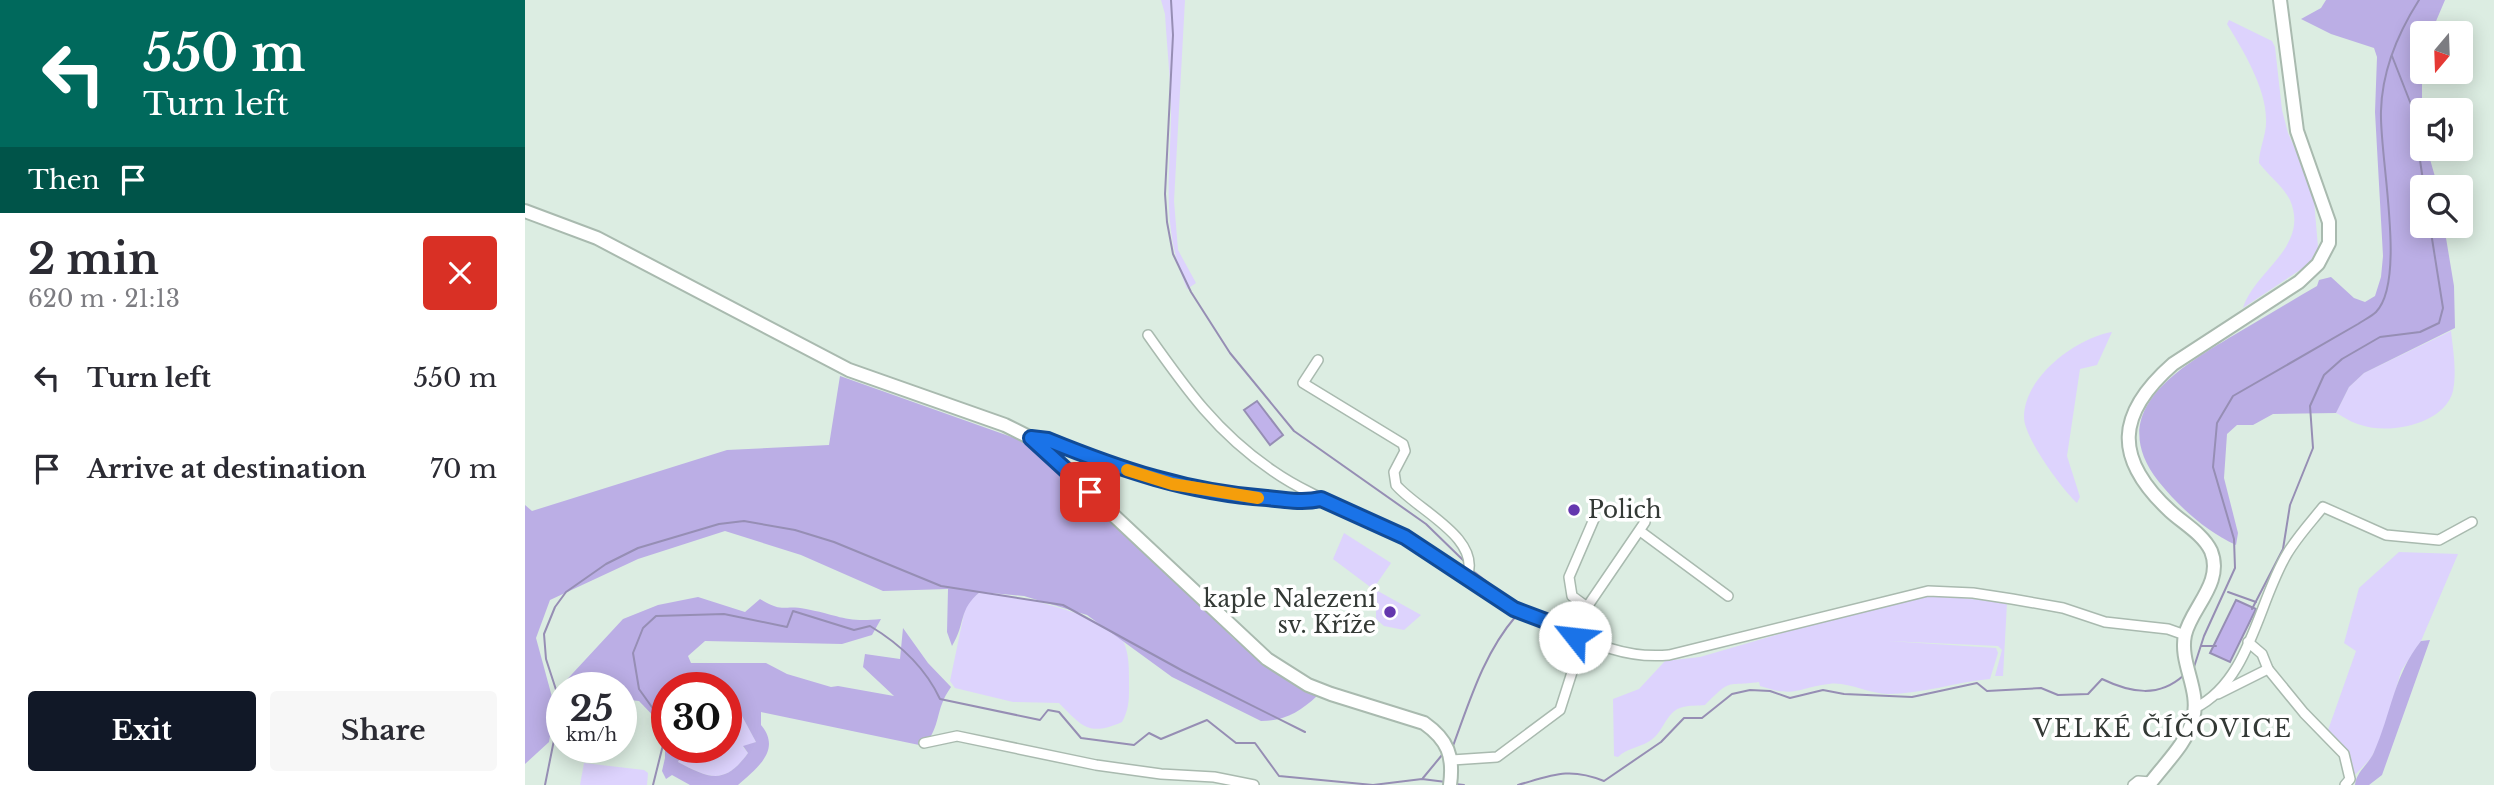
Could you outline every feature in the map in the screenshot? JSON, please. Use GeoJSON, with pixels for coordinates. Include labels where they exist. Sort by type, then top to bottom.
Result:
{"type":"FeatureCollection","features":[{"type":"Feature","properties":{"kind":"street"},"geometry":{"type":"LineString","coordinates":[[2133,785],[2137,781],[2150,783],[2188,732],[2195,708],[2185,635],[2211,580],[2212,556],[2198,534],[2170,511],[2143,480],[2129,454],[2129,430],[2139,402],[2156,379],[2173,364],[2299,282],[2318,264],[2329,243],[2326,215],[2295,122],[2280,0]]}},
{"type":"Feature","properties":{"kind":"street"},"geometry":{"type":"LineString","coordinates":[[525,211],[597,238],[849,370],[1005,425],[1031,438],[1267,659],[1308,685],[1424,723],[1445,742],[1452,763],[1450,785]]}},
{"type":"Feature","properties":{"kind":"street"},"geometry":{"type":"LineString","coordinates":[[1148,335],[1188,394],[1209,418],[1274,472],[1321,499],[1395,531],[1514,609],[1559,626],[1575,637],[1638,656],[1669,655],[1928,591],[1973,593],[2012,599],[2063,608],[2105,622],[2168,629],[2185,635]]}},
{"type":"Feature","properties":{"kind":"street"},"geometry":{"type":"LineString","coordinates":[[1318,360],[1303,383],[1403,444],[1405,451],[1394,472],[1396,485],[1464,545],[1470,570],[1467,577]]}},
{"type":"Feature","properties":{"kind":"street"},"geometry":{"type":"LineString","coordinates":[[1031,438],[1048,440],[1172,484],[1245,497],[1310,502],[1321,499]]}},
{"type":"Feature","properties":{"kind":"street"},"geometry":{"type":"LineString","coordinates":[[2218,694],[2248,642],[2287,554],[2323,507],[2386,535],[2439,540],[2472,522]]}},
{"type":"Feature","properties":{"kind":"street"},"geometry":{"type":"LineString","coordinates":[[1587,607],[1572,596],[1569,577],[1594,519]]}},
{"type":"Feature","properties":{"kind":"street"},"geometry":{"type":"LineString","coordinates":[[1452,763],[1497,757],[1527,732],[1555,716],[1564,701],[1574,666],[1575,637],[1587,607],[1643,527],[1728,596]]}},
{"type":"Feature","properties":{"kind":"street"},"geometry":{"type":"LineString","coordinates":[[2248,642],[2262,654],[2268,669],[2344,754],[2350,779],[2345,785]]}},
{"type":"Feature","properties":{"kind":"street"},"geometry":{"type":"LineString","coordinates":[[2195,708],[2268,669]]}},
{"type":"Feature","properties":{"kind":"street"},"geometry":{"type":"LineString","coordinates":[[923,743],[957,736],[1096,765],[1254,785]]}},
{"type":"Feature","properties":{"kind":"shaded area"},"geometry":{"type":"Polygon","coordinates":[[[1161,0],[1185,0],[1174,201],[1178,250],[1196,283],[1187,289],[1173,245],[1170,224],[1170,90],[1165,14],[1161,0]]]}},
{"type":"Feature","properties":{"kind":"shaded area"},"geometry":{"type":"Polygon","coordinates":[[[2326,0],[2445,0],[2436,21],[2410,21],[2410,84],[2422,84],[2422,98],[2410,98],[2410,161],[2430,161],[2435,175],[2410,175],[2410,238],[2446,238],[2454,286],[2455,328],[2364,373],[2349,387],[2336,413],[2273,414],[2253,425],[2237,425],[2227,434],[2224,478],[2238,533],[2236,545],[2204,526],[2167,492],[2144,457],[2139,434],[2144,413],[2155,394],[2171,377],[2213,348],[2317,286],[2319,280],[2331,277],[2354,298],[2365,302],[2375,296],[2381,277],[2383,256],[2375,112],[2377,57],[2374,48],[2331,34],[2301,19],[2321,8],[2326,0]]]}},
{"type":"Feature","properties":{"kind":"shaded area"},"geometry":{"type":"Polygon","coordinates":[[[2229,20],[2272,41],[2275,47],[2282,110],[2288,133],[2313,189],[2318,247],[2309,264],[2243,308],[2249,294],[2287,245],[2293,231],[2294,217],[2287,195],[2259,163],[2266,125],[2265,107],[2253,70],[2227,24],[2229,20]]]}},
{"type":"Feature","properties":{"kind":"shaded area"},"geometry":{"type":"Polygon","coordinates":[[[2451,331],[2453,391],[2439,412],[2415,424],[2386,429],[2358,424],[2336,413],[2349,387],[2364,373],[2451,331]]]}},
{"type":"Feature","properties":{"kind":"shaded area"},"geometry":{"type":"Polygon","coordinates":[[[2112,332],[2097,365],[2080,369],[2067,456],[2080,497],[2077,503],[2062,487],[2030,437],[2024,417],[2026,402],[2042,374],[2068,351],[2083,342],[2112,332]]]}},
{"type":"Feature","properties":{"kind":"shaded area"},"geometry":{"type":"Polygon","coordinates":[[[840,376],[1031,444],[1121,526],[1233,638],[1264,664],[1317,696],[1291,714],[1261,721],[1172,677],[1087,615],[1024,596],[980,592],[968,605],[952,646],[947,632],[948,589],[883,591],[801,555],[725,531],[638,559],[550,600],[536,638],[546,675],[546,745],[525,764],[525,505],[532,511],[727,450],[829,445],[840,376]]]}},
{"type":"Feature","properties":{"kind":"shaded area"},"geometry":{"type":"Polygon","coordinates":[[[1257,401],[1283,435],[1270,445],[1244,410],[1257,401]]]}},
{"type":"Feature","properties":{"kind":"shaded area"},"geometry":{"type":"Polygon","coordinates":[[[1344,533],[1391,563],[1373,589],[1333,559],[1344,533]]]}},
{"type":"Feature","properties":{"kind":"shaded area"},"geometry":{"type":"Polygon","coordinates":[[[2399,552],[2458,554],[2421,641],[2401,671],[2384,732],[2371,758],[2353,777],[2327,733],[2356,651],[2344,643],[2359,588],[2399,552]]]}},
{"type":"Feature","properties":{"kind":"shaded area"},"geometry":{"type":"Polygon","coordinates":[[[1376,590],[1421,615],[1404,630],[1384,626],[1376,619],[1376,590]]]}},
{"type":"Feature","properties":{"kind":"shaded area"},"geometry":{"type":"Polygon","coordinates":[[[980,592],[1013,596],[1058,607],[1100,623],[1115,633],[1124,643],[1128,662],[1129,702],[1122,722],[1093,729],[1080,723],[1059,703],[1013,702],[955,688],[950,681],[966,604],[980,592]]]}},
{"type":"Feature","properties":{"kind":"shaded area"},"geometry":{"type":"Polygon","coordinates":[[[1935,595],[2007,603],[2003,676],[1995,676],[2002,650],[1998,646],[1888,641],[1996,648],[1998,653],[1990,679],[1913,692],[1888,694],[1836,684],[1789,692],[1760,686],[1759,682],[1729,685],[1705,705],[1677,709],[1653,738],[1618,757],[1614,756],[1613,699],[1639,689],[1665,661],[1700,657],[1872,607],[1935,595]]]}},
{"type":"Feature","properties":{"kind":"shaded area"},"geometry":{"type":"Polygon","coordinates":[[[698,597],[745,612],[760,599],[780,607],[806,609],[850,619],[881,619],[872,635],[842,644],[705,641],[688,656],[691,663],[766,663],[787,674],[831,687],[894,696],[863,667],[865,654],[900,659],[903,628],[928,663],[951,687],[942,703],[930,738],[924,746],[761,712],[761,725],[769,743],[765,758],[759,765],[738,785],[690,785],[672,775],[666,779],[662,771],[664,763],[680,763],[716,776],[742,763],[748,753],[743,746],[756,742],[742,716],[742,672],[651,672],[651,713],[637,701],[637,672],[574,672],[623,619],[658,605],[698,597]]]}},
{"type":"Feature","properties":{"kind":"shaded area"},"geometry":{"type":"Polygon","coordinates":[[[2236,600],[2256,609],[2230,662],[2210,653],[2236,600]]]}},
{"type":"Feature","properties":{"kind":"shaded area"},"geometry":{"type":"Polygon","coordinates":[[[2430,640],[2382,775],[2369,785],[2355,785],[2380,738],[2405,667],[2421,641],[2430,640]]]}},
{"type":"Feature","properties":{"kind":"shaded area"},"geometry":{"type":"Polygon","coordinates":[[[742,716],[756,742],[743,747],[748,753],[742,760],[742,716]]]}},
{"type":"Feature","properties":{"kind":"shaded area"},"geometry":{"type":"Polygon","coordinates":[[[584,763],[644,770],[648,773],[647,785],[580,785],[584,763]]]}},
{"type":"Feature","properties":{"kind":"shaded area"},"geometry":{"type":"Polygon","coordinates":[[[680,763],[740,763],[732,770],[716,776],[680,763]]]}},
{"type":"Feature","properties":{"kind":"waterway"},"geometry":{"type":"LineString","coordinates":[[1171,0],[1173,35],[1165,194],[1173,254],[1191,292],[1230,353],[1294,431],[1426,524],[1464,561]]}},
{"type":"Feature","properties":{"kind":"waterway"},"geometry":{"type":"LineString","coordinates":[[2194,667],[2204,636],[2235,568],[2234,539],[2213,467],[2217,423],[2233,396],[2370,317],[2385,296],[2390,273],[2391,246],[2381,131],[2382,96],[2393,53],[2419,0]]}},
{"type":"Feature","properties":{"kind":"waterway"},"geometry":{"type":"LineString","coordinates":[[2392,56],[2412,107],[2422,175]]}},
{"type":"Feature","properties":{"kind":"waterway"},"geometry":{"type":"LineString","coordinates":[[2252,609],[2283,549],[2290,505],[2313,448],[2310,406],[2324,375],[2342,359],[2380,337],[2420,332],[2439,323],[2443,308],[2432,238]]}},
{"type":"Feature","properties":{"kind":"waterway"},"geometry":{"type":"LineString","coordinates":[[545,785],[561,705],[546,659],[544,634],[555,607],[566,592],[606,564],[638,548],[719,524],[744,521],[795,530],[834,542],[941,586],[1063,605],[1183,671],[1305,732]]}},
{"type":"Feature","properties":{"kind":"waterway"},"geometry":{"type":"LineString","coordinates":[[1473,571],[1517,605]]}},
{"type":"Feature","properties":{"kind":"waterway"},"geometry":{"type":"LineString","coordinates":[[2228,592],[2256,602]]}},
{"type":"Feature","properties":{"kind":"waterway"},"geometry":{"type":"LineString","coordinates":[[653,785],[663,745],[659,717],[639,689],[633,653],[643,628],[656,616],[724,614],[787,627],[793,611],[854,630],[870,626],[911,657],[940,699],[1040,720],[1048,710],[1059,712],[1081,738],[1134,745],[1149,733],[1161,739],[1207,720],[1236,743],[1255,743],[1279,776],[1373,785],[1422,779],[1446,782]]}},
{"type":"Feature","properties":{"kind":"waterway"},"geometry":{"type":"LineString","coordinates":[[1453,746],[1486,661],[1516,616]]}},
{"type":"Feature","properties":{"kind":"waterway"},"geometry":{"type":"LineString","coordinates":[[2201,646],[2216,646]]}},
{"type":"Feature","properties":{"kind":"waterway"},"geometry":{"type":"LineString","coordinates":[[1518,785],[1571,773],[1604,781],[1661,742],[1684,718],[1702,718],[1732,694],[1750,690],[1770,691],[1790,698],[1823,690],[1844,694],[1912,697],[1977,683],[1987,691],[2041,688],[2058,695],[2088,694],[2102,679],[2124,688],[2144,691],[2165,687],[2184,675]]}},
{"type":"Feature","properties":{"kind":"waterway"},"geometry":{"type":"LineString","coordinates":[[1423,778],[1442,755]]}},
{"type":"Feature","properties":{"kind":"waterway"},"geometry":{"type":"LineString","coordinates":[[1455,784],[1464,785]]}},
{"type":"Feature","properties":{"kind":"slow traffic"},"geometry":{"type":"LineString","coordinates":[[1127,470],[1172,484],[1258,498]]}},
{"type":"Feature","properties":{"kind":"place","name":"Polich"},"geometry":{"type":"Point","coordinates":[1574,510]}},
{"type":"Feature","properties":{"kind":"place","name":"kaple Nalezení sv. Kříže"},"geometry":{"type":"Point","coordinates":[1390,612]}},
{"type":"Feature","properties":{"kind":"district","name":"VELKÉ ČÍČOVICE"},"geometry":{"type":"Point","coordinates":[2163,729]}},
{"type":"Feature","properties":{"kind":"route"},"geometry":{"type":"LineString","coordinates":[[1090,492],[1031,438],[1048,440],[1172,484],[1245,497],[1310,502],[1321,499],[1405,537],[1514,609],[1559,626],[1575,637]]}}]}
